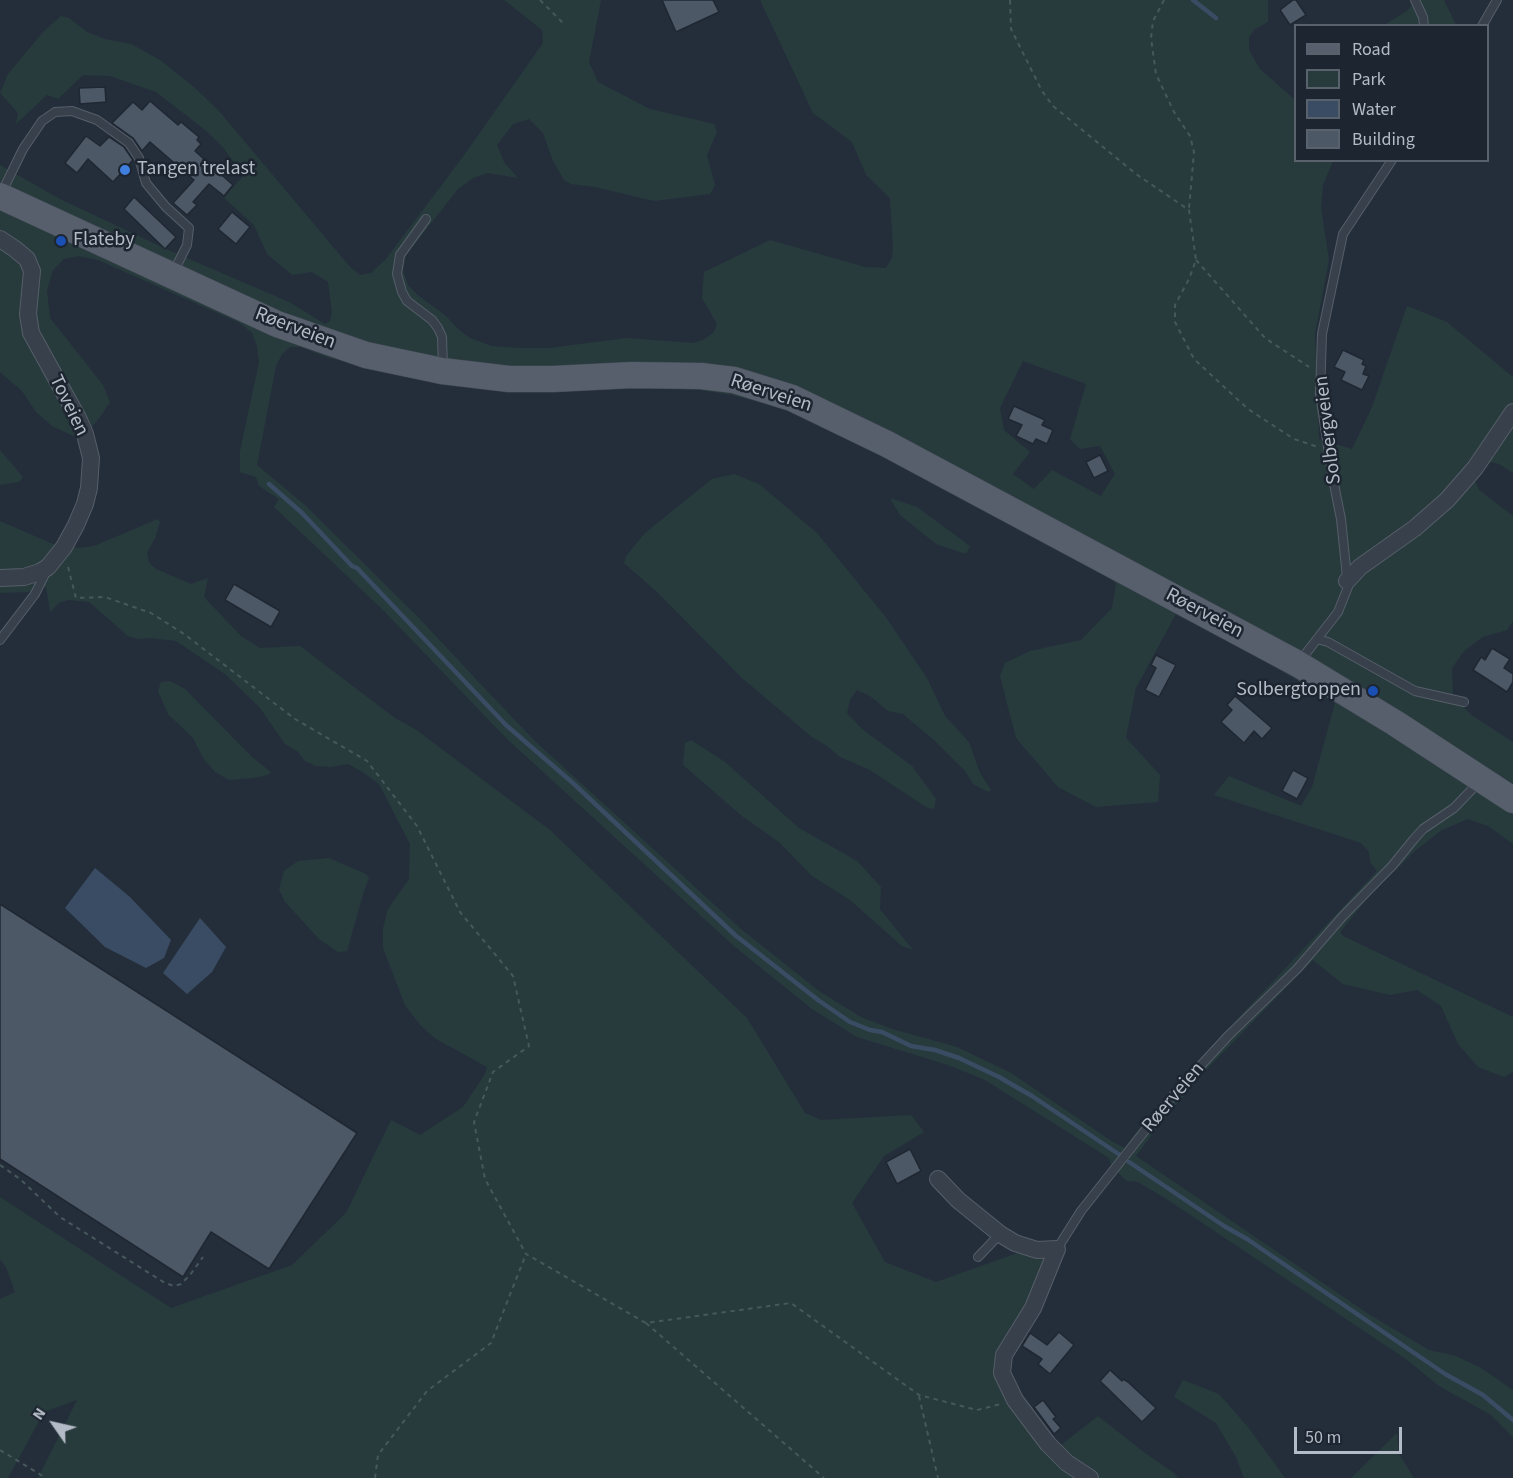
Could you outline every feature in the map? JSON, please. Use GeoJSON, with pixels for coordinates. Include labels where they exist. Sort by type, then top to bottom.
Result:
{"type":"FeatureCollection","features":[{"type":"Feature","properties":{"kind":"main road","name":"Røerveien"},"geometry":{"type":"LineString","coordinates":[[0,196],[277,324],[366,355],[442,371],[509,379],[632,375],[701,376],[734,380],[772,390],[850,424],[1298,664],[1513,800]]}},
{"type":"Feature","properties":{"kind":"street","name":"Toveien"},"geometry":{"type":"LineString","coordinates":[[0,239],[27,259],[32,271],[28,314],[31,333],[78,418],[91,458],[89,488],[85,504],[64,547],[48,567]]}},
{"type":"Feature","properties":{"kind":"street"},"geometry":{"type":"LineString","coordinates":[[1347,580],[1360,567],[1415,528],[1447,500],[1475,468],[1513,412]]}},
{"type":"Feature","properties":{"kind":"street"},"geometry":{"type":"LineString","coordinates":[[0,578],[24,577],[48,567]]}},
{"type":"Feature","properties":{"kind":"street"},"geometry":{"type":"LineString","coordinates":[[938,1179],[958,1200],[1000,1234],[1027,1248],[1057,1249],[1033,1308],[1003,1359],[1002,1366],[1004,1379],[1015,1400],[1062,1459],[1090,1478]]}},
{"type":"Feature","properties":{"kind":"lane"},"geometry":{"type":"LineString","coordinates":[[1415,0],[1424,24]]}},
{"type":"Feature","properties":{"kind":"lane"},"geometry":{"type":"LineString","coordinates":[[1483,24],[1497,0]]}},
{"type":"Feature","properties":{"kind":"lane"},"geometry":{"type":"LineString","coordinates":[[0,196],[23,149],[42,120],[55,112],[72,111],[97,120],[129,143],[139,158],[146,183],[166,207],[189,228],[188,245],[178,263]]}},
{"type":"Feature","properties":{"kind":"lane","name":"Solbergveien"},"geometry":{"type":"LineString","coordinates":[[1298,664],[1341,606],[1348,587],[1341,519],[1320,394],[1322,334],[1343,234],[1391,162]]}},
{"type":"Feature","properties":{"kind":"lane"},"geometry":{"type":"LineString","coordinates":[[426,219],[400,255],[398,284],[407,301],[432,320],[438,328],[444,352],[442,371]]}},
{"type":"Feature","properties":{"kind":"lane"},"geometry":{"type":"LineString","coordinates":[[0,640],[35,594],[47,574],[48,567]]}},
{"type":"Feature","properties":{"kind":"lane"},"geometry":{"type":"LineString","coordinates":[[1317,639],[1328,642],[1415,691],[1464,702]]}},
{"type":"Feature","properties":{"kind":"lane","name":"Røerveien"},"geometry":{"type":"LineString","coordinates":[[1057,1249],[1081,1211],[1170,1100],[1228,1035],[1297,969],[1414,839],[1454,808],[1482,779]]}},
{"type":"Feature","properties":{"kind":"lane"},"geometry":{"type":"LineString","coordinates":[[978,1257],[1000,1234]]}},
{"type":"Feature","properties":{"kind":"path"},"geometry":{"type":"LineString","coordinates":[[540,0],[564,24]]}},
{"type":"Feature","properties":{"kind":"path"},"geometry":{"type":"LineString","coordinates":[[1010,0],[1011,28],[1042,91],[1053,106],[1136,174],[1189,210]]}},
{"type":"Feature","properties":{"kind":"path"},"geometry":{"type":"LineString","coordinates":[[1164,0],[1153,21],[1150,38],[1156,74],[1174,112],[1190,136],[1194,152],[1189,210],[1196,260],[1189,279],[1175,304],[1175,322],[1194,359],[1248,409],[1294,439],[1329,450]]}},
{"type":"Feature","properties":{"kind":"path"},"geometry":{"type":"LineString","coordinates":[[1196,260],[1265,338],[1321,376]]}},
{"type":"Feature","properties":{"kind":"path"},"geometry":{"type":"LineString","coordinates":[[64,547],[75,598],[105,597],[151,613],[295,719],[367,761],[417,826],[460,912],[513,976],[529,1046],[493,1072],[474,1122],[485,1179],[526,1254],[646,1323],[824,1478]]}},
{"type":"Feature","properties":{"kind":"path"},"geometry":{"type":"LineString","coordinates":[[0,1165],[20,1179],[60,1217],[165,1283],[174,1286],[186,1280],[203,1257]]}},
{"type":"Feature","properties":{"kind":"path"},"geometry":{"type":"LineString","coordinates":[[375,1478],[378,1455],[427,1391],[491,1343],[526,1254]]}},
{"type":"Feature","properties":{"kind":"path"},"geometry":{"type":"LineString","coordinates":[[646,1323],[791,1303],[919,1395],[977,1410],[1015,1400]]}},
{"type":"Feature","properties":{"kind":"path"},"geometry":{"type":"LineString","coordinates":[[919,1395],[938,1478]]}},
{"type":"Feature","properties":{"kind":"path"},"geometry":{"type":"LineString","coordinates":[[0,1450],[46,1478]]}},
{"type":"Feature","properties":{"kind":"green space"},"geometry":{"type":"Polygon","coordinates":[[[504,0],[601,0],[589,62],[598,82],[650,109],[714,124],[717,132],[707,155],[715,185],[710,194],[654,201],[595,187],[571,184],[564,180],[553,161],[543,133],[529,119],[513,124],[497,145],[504,162],[518,178],[488,173],[473,178],[458,189],[406,255],[403,271],[408,285],[470,338],[492,346],[549,348],[627,338],[693,343],[703,340],[714,332],[717,324],[702,298],[704,272],[770,240],[865,267],[886,268],[892,258],[890,198],[866,175],[852,142],[813,113],[760,0],[1268,0],[1268,22],[1255,29],[1249,37],[1249,50],[1260,69],[1294,99],[1294,162],[1333,162],[1323,185],[1321,207],[1329,260],[1315,334],[1319,439],[1352,449],[1372,407],[1407,306],[1447,322],[1513,377],[1513,473],[1493,462],[1486,464],[1475,480],[1479,490],[1513,516],[1513,621],[1507,630],[1483,637],[1464,651],[1452,668],[1453,698],[1473,716],[1513,742],[1513,844],[1488,826],[1468,819],[1442,830],[1416,850],[1371,894],[1340,932],[1343,936],[1513,1017],[1513,1072],[1504,1077],[1478,1067],[1458,1044],[1441,1006],[1417,990],[1390,995],[1343,984],[1313,960],[1205,1071],[1136,1156],[1370,1315],[1429,1350],[1456,1356],[1481,1368],[1513,1390],[1513,1437],[1491,1415],[1439,1386],[1406,1359],[1165,1198],[1138,1182],[1127,1181],[1112,1167],[1109,1158],[985,1080],[948,1065],[857,1037],[812,1009],[734,946],[508,740],[381,608],[274,507],[279,499],[259,486],[256,477],[240,472],[240,451],[259,362],[257,346],[252,333],[240,323],[98,260],[79,256],[64,259],[53,270],[47,291],[50,318],[103,385],[110,402],[91,428],[73,436],[52,426],[36,412],[22,391],[0,372],[0,165],[60,199],[166,249],[289,302],[325,324],[330,321],[332,312],[328,282],[312,272],[292,275],[267,254],[254,225],[224,198],[243,176],[222,146],[156,92],[110,76],[83,75],[58,99],[47,95],[16,124],[18,113],[0,93],[8,74],[43,32],[61,16],[69,18],[87,32],[105,39],[131,44],[160,60],[195,88],[219,111],[350,267],[360,275],[371,273],[386,259],[462,158],[543,43],[542,30],[504,0]],[[290,347],[282,354],[276,366],[257,465],[305,505],[419,618],[537,743],[741,929],[819,991],[861,1017],[892,1029],[957,1047],[1011,1073],[1125,1148],[1194,1065],[1377,871],[1370,862],[1369,852],[1361,843],[1214,795],[1229,776],[1301,806],[1312,787],[1335,703],[1177,612],[1136,688],[1126,738],[1160,775],[1158,802],[1096,807],[1058,787],[1016,738],[1000,676],[1005,663],[1030,651],[1081,640],[1112,608],[1116,584],[1108,576],[857,441],[806,417],[732,395],[700,390],[640,387],[534,392],[468,387],[404,377],[326,357],[301,347],[290,347]],[[1023,361],[1000,408],[1004,430],[1030,452],[1013,474],[1034,489],[1052,470],[1101,496],[1115,474],[1100,446],[1080,449],[1070,439],[1086,384],[1023,361]]]}},
{"type":"Feature","properties":{"kind":"green space"},"geometry":{"type":"Polygon","coordinates":[[[1416,0],[1444,0],[1456,24],[1386,24],[1407,11],[1416,0]]]}},
{"type":"Feature","properties":{"kind":"green space"},"geometry":{"type":"Polygon","coordinates":[[[0,450],[23,477],[19,482],[0,485],[0,450]]]}},
{"type":"Feature","properties":{"kind":"green space"},"geometry":{"type":"Polygon","coordinates":[[[734,474],[759,484],[817,533],[885,616],[927,678],[945,716],[969,742],[980,773],[991,790],[988,792],[973,784],[965,771],[936,742],[903,714],[888,711],[870,696],[857,690],[850,700],[847,713],[862,729],[912,766],[936,799],[934,809],[926,807],[870,770],[840,757],[812,737],[743,679],[657,592],[624,563],[626,556],[645,533],[712,479],[734,474]]]}},
{"type":"Feature","properties":{"kind":"green space"},"geometry":{"type":"Polygon","coordinates":[[[890,498],[917,507],[970,546],[966,554],[936,544],[900,515],[890,498]]]}},
{"type":"Feature","properties":{"kind":"green space"},"geometry":{"type":"Polygon","coordinates":[[[158,519],[160,522],[155,538],[147,553],[149,562],[156,569],[191,584],[208,578],[204,597],[241,636],[260,648],[300,646],[550,830],[747,1018],[805,1113],[821,1120],[911,1115],[924,1132],[884,1156],[852,1203],[885,1262],[936,1282],[1026,1250],[1048,1260],[1000,1362],[1056,1449],[1098,1416],[1178,1478],[38,1478],[77,1400],[44,1412],[8,1478],[0,1478],[0,1299],[15,1292],[6,1267],[0,1260],[0,1197],[171,1308],[292,1265],[346,1213],[391,1120],[420,1135],[463,1107],[485,1074],[487,1067],[436,1039],[421,1026],[405,1005],[383,948],[383,929],[388,909],[409,879],[410,844],[379,784],[348,764],[331,767],[316,766],[305,761],[298,752],[285,744],[260,708],[225,674],[176,641],[138,639],[128,636],[89,602],[69,600],[60,602],[50,612],[46,587],[28,592],[0,593],[0,521],[53,544],[80,548],[94,546],[158,519]]]}},
{"type":"Feature","properties":{"kind":"green space"},"geometry":{"type":"Polygon","coordinates":[[[170,681],[185,689],[252,757],[271,772],[268,775],[253,778],[229,780],[215,772],[203,758],[193,738],[168,714],[158,691],[161,682],[170,681]]]}},
{"type":"Feature","properties":{"kind":"green space"},"geometry":{"type":"Polygon","coordinates":[[[691,740],[725,762],[799,828],[857,861],[881,887],[880,909],[913,950],[902,946],[850,900],[812,876],[780,843],[742,816],[683,765],[685,743],[691,740]]]}},
{"type":"Feature","properties":{"kind":"green space"},"geometry":{"type":"Polygon","coordinates":[[[329,858],[366,874],[369,878],[347,951],[338,952],[319,939],[285,902],[279,889],[284,871],[298,861],[329,858]]]}},
{"type":"Feature","properties":{"kind":"green space"},"geometry":{"type":"Polygon","coordinates":[[[1183,1380],[1219,1394],[1248,1427],[1285,1478],[1244,1478],[1236,1457],[1216,1423],[1174,1397],[1183,1380]]]}},
{"type":"Feature","properties":{"kind":"green space"},"geometry":{"type":"Polygon","coordinates":[[[1397,1433],[1399,1454],[1414,1478],[1351,1478],[1397,1433]]]}},
{"type":"Feature","properties":{"kind":"water"},"geometry":{"type":"Polygon","coordinates":[[[95,868],[130,897],[171,940],[164,958],[146,968],[105,947],[65,908],[95,868]]]}},
{"type":"Feature","properties":{"kind":"water"},"geometry":{"type":"Polygon","coordinates":[[[200,918],[226,947],[212,972],[187,994],[163,973],[200,918]]]}},
{"type":"Feature","properties":{"kind":"building"},"geometry":{"type":"Polygon","coordinates":[[[662,0],[713,0],[719,12],[676,32],[662,0]]]}},
{"type":"Feature","properties":{"kind":"building"},"geometry":{"type":"Polygon","coordinates":[[[1296,0],[1306,15],[1290,25],[1280,10],[1296,0]]]}},
{"type":"Feature","properties":{"kind":"building"},"geometry":{"type":"Polygon","coordinates":[[[105,87],[106,102],[80,104],[79,88],[105,87]]]}},
{"type":"Feature","properties":{"kind":"building"},"geometry":{"type":"Polygon","coordinates":[[[150,101],[178,125],[181,122],[199,137],[197,140],[201,144],[195,151],[233,185],[224,196],[209,184],[193,202],[197,205],[187,215],[173,203],[194,180],[150,142],[142,151],[133,138],[112,123],[133,102],[142,110],[150,101]]]}},
{"type":"Feature","properties":{"kind":"building"},"geometry":{"type":"Polygon","coordinates":[[[86,136],[100,146],[109,137],[124,147],[133,160],[113,182],[88,159],[77,173],[65,163],[86,136]]]}},
{"type":"Feature","properties":{"kind":"building"},"geometry":{"type":"Polygon","coordinates":[[[134,197],[176,237],[165,249],[124,209],[134,197]]]}},
{"type":"Feature","properties":{"kind":"building"},"geometry":{"type":"Polygon","coordinates":[[[232,212],[250,227],[236,244],[218,229],[232,212]]]}},
{"type":"Feature","properties":{"kind":"building"},"geometry":{"type":"Polygon","coordinates":[[[1343,350],[1364,360],[1362,364],[1366,366],[1363,374],[1369,376],[1362,390],[1341,380],[1345,372],[1334,367],[1343,350]]]}},
{"type":"Feature","properties":{"kind":"building"},"geometry":{"type":"Polygon","coordinates":[[[1014,406],[1045,420],[1042,425],[1053,430],[1047,444],[1036,439],[1033,444],[1016,436],[1022,425],[1008,419],[1014,406]]]}},
{"type":"Feature","properties":{"kind":"building"},"geometry":{"type":"Polygon","coordinates":[[[1100,455],[1108,471],[1094,478],[1086,462],[1100,455]]]}},
{"type":"Feature","properties":{"kind":"building"},"geometry":{"type":"Polygon","coordinates":[[[234,584],[280,611],[271,627],[225,600],[234,584]]]}},
{"type":"Feature","properties":{"kind":"building"},"geometry":{"type":"Polygon","coordinates":[[[1492,648],[1510,659],[1504,668],[1513,674],[1513,682],[1507,692],[1473,670],[1481,657],[1485,660],[1492,648]]]}},
{"type":"Feature","properties":{"kind":"building"},"geometry":{"type":"Polygon","coordinates":[[[1156,655],[1176,665],[1159,697],[1145,690],[1156,668],[1151,665],[1156,655]]]}},
{"type":"Feature","properties":{"kind":"building"},"geometry":{"type":"Polygon","coordinates":[[[1235,696],[1272,728],[1262,739],[1254,731],[1244,743],[1221,722],[1232,710],[1227,705],[1235,696]]]}},
{"type":"Feature","properties":{"kind":"building"},"geometry":{"type":"Polygon","coordinates":[[[1293,770],[1308,778],[1297,799],[1282,791],[1293,770]]]}},
{"type":"Feature","properties":{"kind":"building"},"geometry":{"type":"Polygon","coordinates":[[[0,904],[357,1133],[269,1269],[211,1232],[183,1277],[0,1159],[0,904]]]}},
{"type":"Feature","properties":{"kind":"building"},"geometry":{"type":"Polygon","coordinates":[[[910,1149],[921,1171],[897,1184],[886,1162],[910,1149]]]}},
{"type":"Feature","properties":{"kind":"building"},"geometry":{"type":"Polygon","coordinates":[[[1059,1332],[1074,1345],[1050,1374],[1038,1364],[1042,1359],[1022,1346],[1030,1333],[1047,1345],[1059,1332]]]}},
{"type":"Feature","properties":{"kind":"building"},"geometry":{"type":"Polygon","coordinates":[[[1110,1370],[1122,1381],[1123,1379],[1128,1382],[1156,1408],[1142,1422],[1100,1381],[1110,1370]]]}},
{"type":"Feature","properties":{"kind":"building"},"geometry":{"type":"Polygon","coordinates":[[[1043,1400],[1056,1417],[1053,1419],[1061,1428],[1054,1434],[1034,1407],[1043,1400]]]}},
{"type":"Feature","properties":{"kind":"waterway"},"geometry":{"type":"LineString","coordinates":[[1193,0],[1216,18]]}},
{"type":"Feature","properties":{"kind":"waterway"},"geometry":{"type":"LineString","coordinates":[[269,484],[302,513],[352,566],[357,568],[506,725],[574,784],[735,935],[850,1022],[882,1032],[911,1046],[935,1050],[959,1058],[999,1077],[1032,1096],[1120,1155]]}},
{"type":"Feature","properties":{"kind":"waterway"},"geometry":{"type":"LineString","coordinates":[[1129,1162],[1445,1374],[1483,1395],[1513,1420]]}},
{"type":"Feature","properties":{"kind":"place","name":"Tangen trelast"},"geometry":{"type":"Point","coordinates":[125,170]}},
{"type":"Feature","properties":{"kind":"place","name":"Flateby"},"geometry":{"type":"Point","coordinates":[61,241]}},
{"type":"Feature","properties":{"kind":"place","name":"Solbergtoppen"},"geometry":{"type":"Point","coordinates":[1373,691]}}]}
